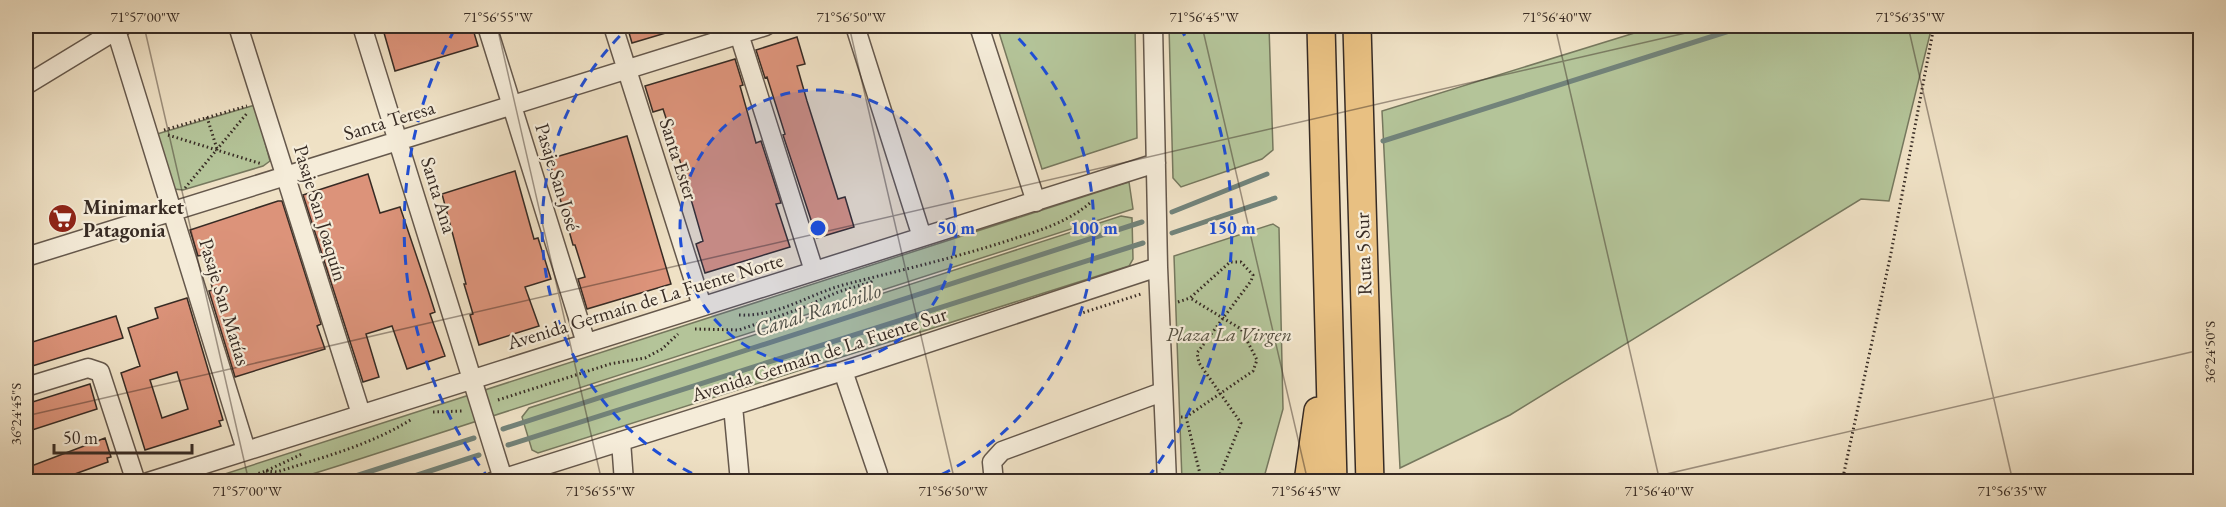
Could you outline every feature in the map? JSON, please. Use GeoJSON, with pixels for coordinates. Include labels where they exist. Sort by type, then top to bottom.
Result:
{"type":"FeatureCollection","features":[{"type":"Feature","properties":{"kind":"highway","name":"Ruta 5 Sur"},"geometry":{"type":"LineString","coordinates":[[1321,26],[1333,482]]}},
{"type":"Feature","properties":{"kind":"highway","name":"Ruta 5 Sur"},"geometry":{"type":"LineString","coordinates":[[1357,26],[1370,482]]}},
{"type":"Feature","properties":{"kind":"highway"},"geometry":{"type":"LineString","coordinates":[[1308,482],[1329,318]]}},
{"type":"Feature","properties":{"kind":"street","name":"Pasaje San Joaquín"},"geometry":{"type":"LineString","coordinates":[[238,26],[361,414]]}},
{"type":"Feature","properties":{"kind":"street","name":"Santa Ana"},"geometry":{"type":"LineString","coordinates":[[362,26],[472,379],[499,480]]}},
{"type":"Feature","properties":{"kind":"street","name":"Pasaje San José"},"geometry":{"type":"LineString","coordinates":[[487,26],[586,343]]}},
{"type":"Feature","properties":{"kind":"street","name":"Santa Ester"},"geometry":{"type":"LineString","coordinates":[[613,26],[702,306]]}},
{"type":"Feature","properties":{"kind":"street","name":"Santa Teresa"},"geometry":{"type":"LineString","coordinates":[[26,257],[173,207],[766,26]]}},
{"type":"Feature","properties":{"kind":"street"},"geometry":{"type":"LineString","coordinates":[[855,26],[922,237]]}},
{"type":"Feature","properties":{"kind":"street"},"geometry":{"type":"LineString","coordinates":[[979,26],[1035,202]]}},
{"type":"Feature","properties":{"kind":"street"},"geometry":{"type":"LineString","coordinates":[[1153,26],[1158,267],[1167,482]]}},
{"type":"Feature","properties":{"kind":"street"},"geometry":{"type":"LineString","coordinates":[[26,86],[120,28]]}},
{"type":"Feature","properties":{"kind":"street","name":"Pasaje San Matías"},"geometry":{"type":"LineString","coordinates":[[120,28],[246,450]]}},
{"type":"Feature","properties":{"kind":"street"},"geometry":{"type":"LineString","coordinates":[[739,34],[814,271]]}},
{"type":"Feature","properties":{"kind":"street","name":"Avenida Germaín de La Fuente Norte"},"geometry":{"type":"LineString","coordinates":[[148,482],[1156,163]]}},
{"type":"Feature","properties":{"kind":"street","name":"Avenida Germaín de La Fuente Sur"},"geometry":{"type":"LineString","coordinates":[[499,480],[843,371],[1158,267]]}},
{"type":"Feature","properties":{"kind":"street"},"geometry":{"type":"LineString","coordinates":[[26,387],[88,368],[100,372],[136,482]]}},
{"type":"Feature","properties":{"kind":"street"},"geometry":{"type":"LineString","coordinates":[[843,371],[878,474],[877,482]]}},
{"type":"Feature","properties":{"kind":"street"},"geometry":{"type":"LineString","coordinates":[[994,482],[992,462],[1002,451],[1162,392]]}},
{"type":"Feature","properties":{"kind":"street"},"geometry":{"type":"LineString","coordinates":[[733,406],[740,482]]}},
{"type":"Feature","properties":{"kind":"street"},"geometry":{"type":"LineString","coordinates":[[621,441],[624,482]]}},
{"type":"Feature","properties":{"kind":"path"},"geometry":{"type":"LineString","coordinates":[[1842,482],[1891,253],[1935,26]]}},
{"type":"Feature","properties":{"kind":"path"},"geometry":{"type":"LineString","coordinates":[[173,207],[216,149],[255,103],[156,132],[216,149],[285,173]]}},
{"type":"Feature","properties":{"kind":"path"},"geometry":{"type":"LineString","coordinates":[[207,117],[216,149]]}},
{"type":"Feature","properties":{"kind":"path"},"geometry":{"type":"LineString","coordinates":[[733,313],[757,315],[787,308],[835,288],[986,248],[1044,229],[1079,213],[1095,199]]}},
{"type":"Feature","properties":{"kind":"path"},"geometry":{"type":"LineString","coordinates":[[1170,304],[1190,297],[1230,262],[1241,262],[1253,275],[1251,281],[1197,353],[1199,363],[1241,423],[1216,482]]}},
{"type":"Feature","properties":{"kind":"path"},"geometry":{"type":"LineString","coordinates":[[694,329],[739,330],[874,279]]}},
{"type":"Feature","properties":{"kind":"path"},"geometry":{"type":"LineString","coordinates":[[1175,417],[1186,417],[1220,394],[1253,371],[1257,360],[1247,336],[1224,318],[1190,297]]}},
{"type":"Feature","properties":{"kind":"path"},"geometry":{"type":"LineString","coordinates":[[490,403],[610,364],[645,358],[682,331]]}},
{"type":"Feature","properties":{"kind":"path"},"geometry":{"type":"LineString","coordinates":[[423,414],[469,409]]}},
{"type":"Feature","properties":{"kind":"path"},"geometry":{"type":"LineString","coordinates":[[1186,417],[1202,482]]}},
{"type":"Feature","properties":{"kind":"path"},"geometry":{"type":"LineString","coordinates":[[266,471],[277,472],[351,448],[384,436],[414,418]]}},
{"type":"Feature","properties":{"kind":"path"},"geometry":{"type":"LineString","coordinates":[[233,482],[266,471],[310,450]]}},
{"type":"Feature","properties":{"kind":"green space"},"geometry":{"type":"Polygon","coordinates":[[[997,26],[1135,26],[1137,138],[1042,169],[997,26]]]}},
{"type":"Feature","properties":{"kind":"green space"},"geometry":{"type":"Polygon","coordinates":[[[1169,26],[1269,26],[1273,150],[1262,159],[1181,187],[1173,178],[1169,26]]]}},
{"type":"Feature","properties":{"kind":"green space"},"geometry":{"type":"Polygon","coordinates":[[[1657,26],[1932,26],[1889,201],[1861,199],[1510,415],[1400,468],[1382,111],[1657,26]]]}},
{"type":"Feature","properties":{"kind":"green space"},"geometry":{"type":"Polygon","coordinates":[[[255,105],[270,161],[263,166],[183,190],[174,189],[157,134],[255,105]]]}},
{"type":"Feature","properties":{"kind":"green space"},"geometry":{"type":"Polygon","coordinates":[[[1129,182],[1133,209],[341,465],[290,481],[200,482],[1129,182]]]}},
{"type":"Feature","properties":{"kind":"green space"},"geometry":{"type":"Polygon","coordinates":[[[1121,216],[1132,218],[1133,259],[1129,266],[538,453],[532,450],[522,417],[529,408],[1121,216]]]}},
{"type":"Feature","properties":{"kind":"green space","name":"Plaza La Virgen"},"geometry":{"type":"Polygon","coordinates":[[[1273,224],[1279,228],[1283,409],[1263,481],[1182,481],[1174,256],[1273,224]]]}},
{"type":"Feature","properties":{"kind":"building"},"geometry":{"type":"Polygon","coordinates":[[[382,26],[472,26],[478,46],[395,71],[382,26]]]}},
{"type":"Feature","properties":{"kind":"building"},"geometry":{"type":"Polygon","coordinates":[[[627,26],[676,26],[676,30],[632,43],[627,26]]]}},
{"type":"Feature","properties":{"kind":"building"},"geometry":{"type":"Polygon","coordinates":[[[797,37],[805,64],[797,66],[807,101],[838,199],[845,197],[854,227],[817,238],[783,135],[785,134],[767,77],[765,78],[756,50],[797,37]]]}},
{"type":"Feature","properties":{"kind":"building"},"geometry":{"type":"Polygon","coordinates":[[[735,59],[756,143],[761,141],[781,203],[776,204],[790,247],[705,273],[696,244],[703,241],[680,161],[663,109],[653,112],[645,86],[735,59]]]}},
{"type":"Feature","properties":{"kind":"building"},"geometry":{"type":"Polygon","coordinates":[[[627,136],[671,284],[587,309],[578,279],[585,277],[575,245],[573,245],[549,159],[627,136]]]}},
{"type":"Feature","properties":{"kind":"building"},"geometry":{"type":"Polygon","coordinates":[[[515,171],[534,239],[538,238],[551,279],[525,287],[539,326],[479,345],[470,315],[473,314],[464,284],[466,284],[442,194],[515,171]]]}},
{"type":"Feature","properties":{"kind":"building"},"geometry":{"type":"Polygon","coordinates":[[[368,174],[380,213],[400,207],[435,312],[430,314],[445,356],[407,369],[392,326],[366,334],[379,377],[363,382],[303,195],[368,174]]]}},
{"type":"Feature","properties":{"kind":"building"},"geometry":{"type":"Polygon","coordinates":[[[282,201],[321,324],[317,326],[325,349],[235,377],[209,291],[213,290],[203,255],[198,256],[190,230],[282,201]]]}},
{"type":"Feature","properties":{"kind":"building"},"geometry":{"type":"Polygon","coordinates":[[[187,298],[223,420],[219,421],[221,426],[145,450],[121,373],[140,366],[128,328],[158,318],[155,308],[187,298]],[[177,372],[150,380],[162,418],[188,409],[177,372]]]}},
{"type":"Feature","properties":{"kind":"building"},"geometry":{"type":"Polygon","coordinates":[[[116,316],[123,338],[26,368],[26,344],[116,316]]]}},
{"type":"Feature","properties":{"kind":"building"},"geometry":{"type":"Polygon","coordinates":[[[90,384],[97,409],[26,432],[26,404],[90,384]]]}},
{"type":"Feature","properties":{"kind":"building"},"geometry":{"type":"Polygon","coordinates":[[[105,438],[111,457],[107,458],[108,462],[61,479],[62,482],[26,482],[26,468],[105,438]]]}},
{"type":"Feature","properties":{"kind":"waterway"},"geometry":{"type":"LineString","coordinates":[[1383,141],[1745,26]]}},
{"type":"Feature","properties":{"kind":"waterway","name":"Canal Ranchillo"},"geometry":{"type":"LineString","coordinates":[[1172,212],[1267,174]]}},
{"type":"Feature","properties":{"kind":"waterway"},"geometry":{"type":"LineString","coordinates":[[1172,233],[1275,198]]}},
{"type":"Feature","properties":{"kind":"waterway","name":"Canal Ranchillo"},"geometry":{"type":"LineString","coordinates":[[503,429],[1142,222]]}},
{"type":"Feature","properties":{"kind":"waterway"},"geometry":{"type":"LineString","coordinates":[[508,445],[1143,243]]}},
{"type":"Feature","properties":{"kind":"waterway","name":"Canal Ranchillo"},"geometry":{"type":"LineString","coordinates":[[337,482],[474,438]]}},
{"type":"Feature","properties":{"kind":"waterway"},"geometry":{"type":"LineString","coordinates":[[396,482],[479,455]]}},
{"type":"Feature","properties":{"kind":"place","name":"Minimarket Patagonia"},"geometry":{"type":"Point","coordinates":[62,218]}}]}
